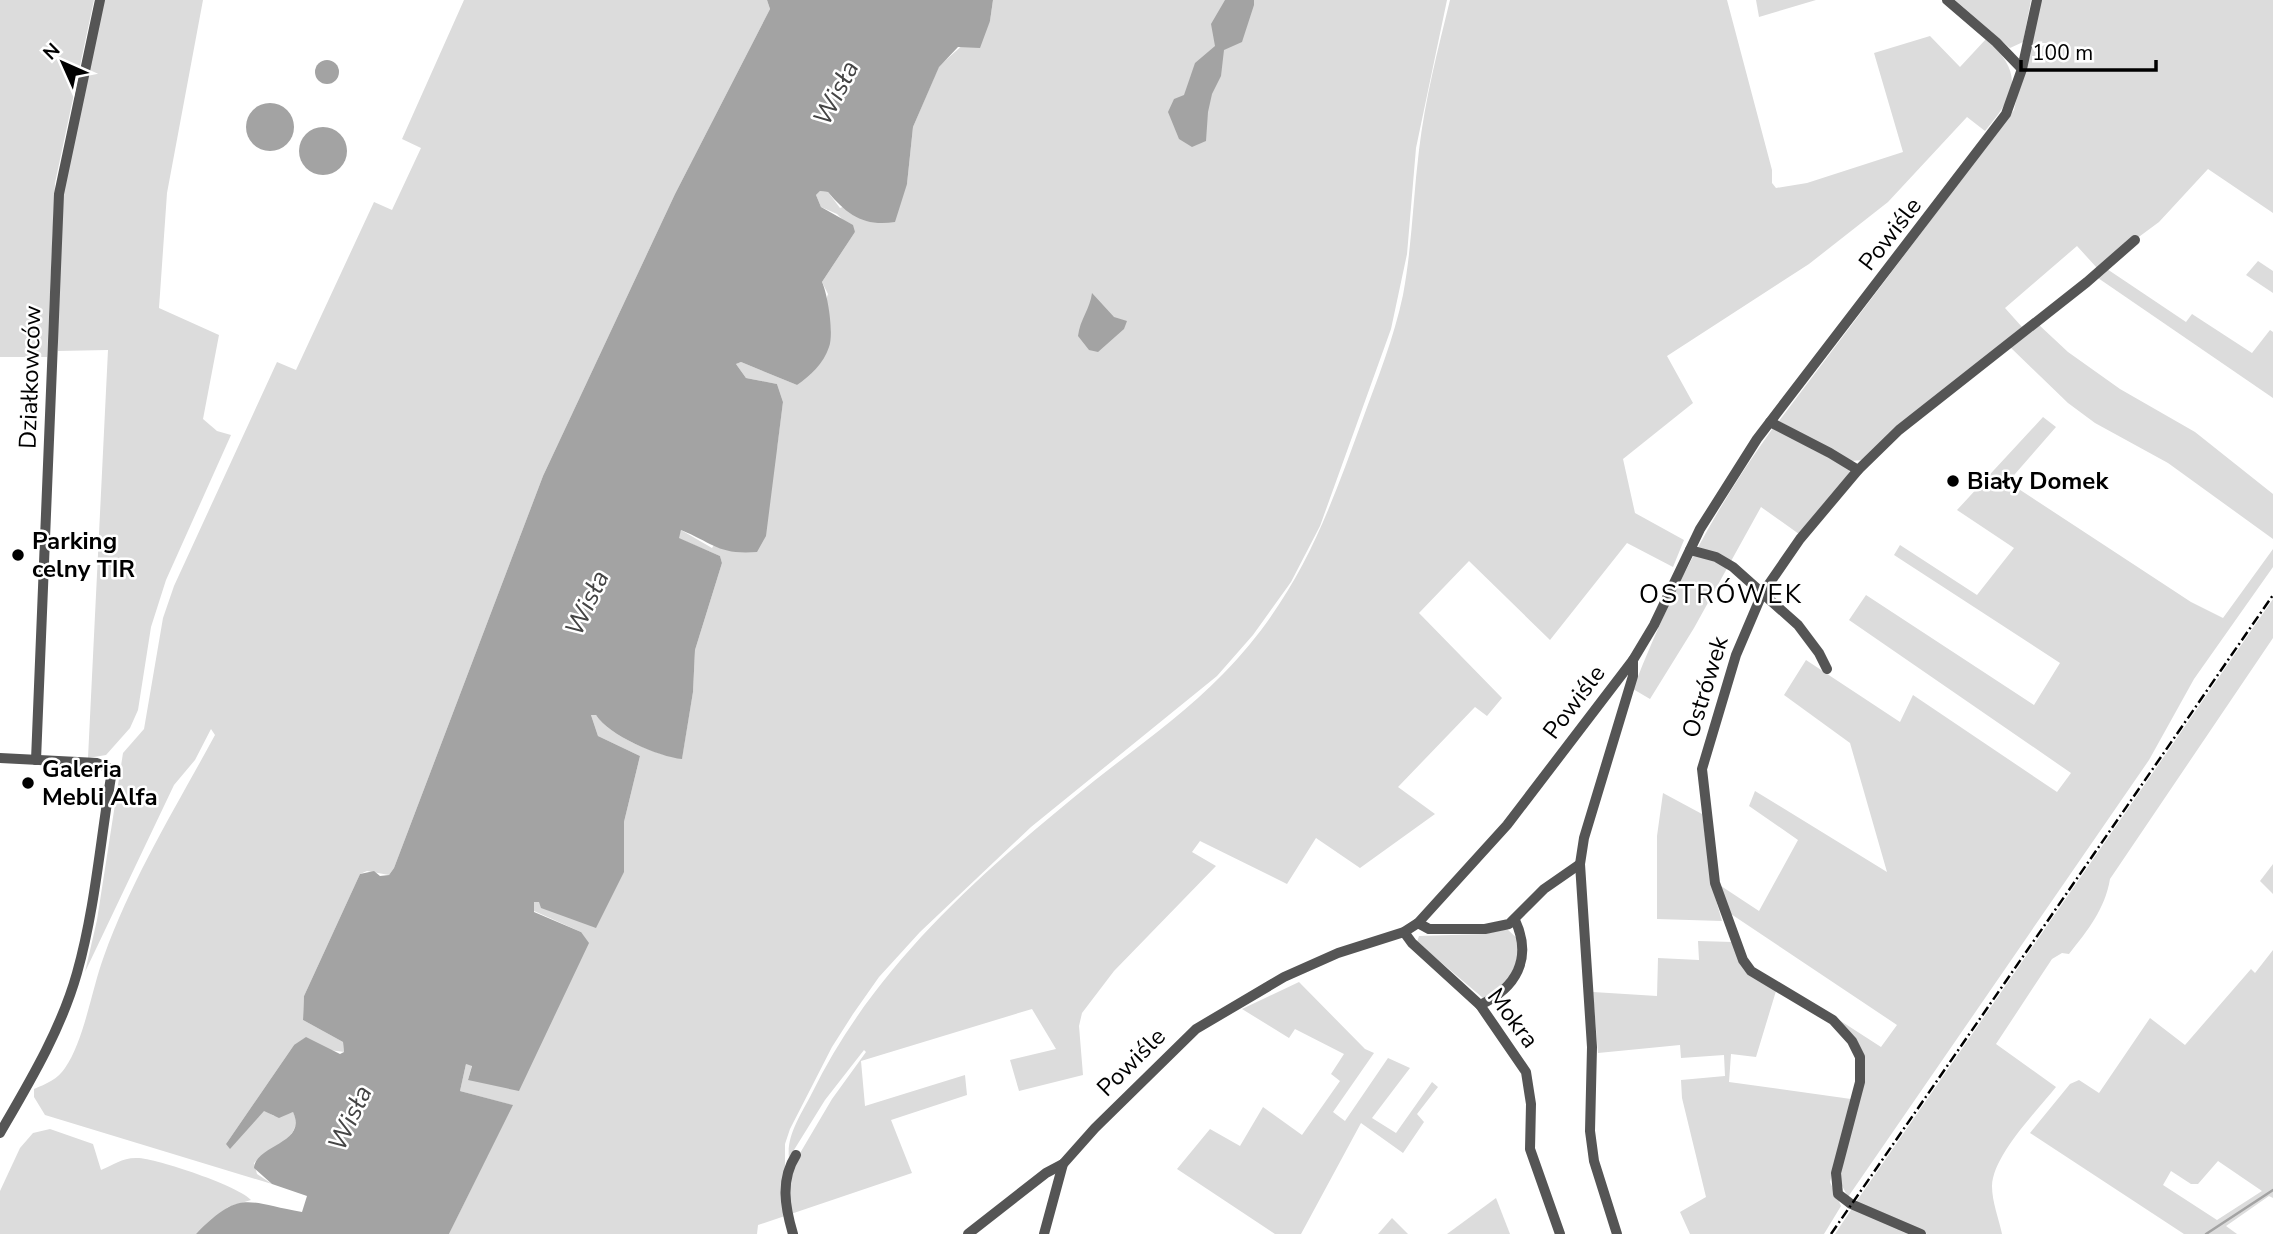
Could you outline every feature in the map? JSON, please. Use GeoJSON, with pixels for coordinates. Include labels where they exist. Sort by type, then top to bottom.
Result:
{"type":"FeatureCollection","features":[{"type":"Feature","properties":{"kind":"street","name":"Działkowców"},"geometry":{"type":"LineString","coordinates":[[36,760],[59,194],[100,0]]}},
{"type":"Feature","properties":{"kind":"street"},"geometry":{"type":"LineString","coordinates":[[1947,0],[1996,41],[2022,69]]}},
{"type":"Feature","properties":{"kind":"street","name":"Powiśle"},"geometry":{"type":"LineString","coordinates":[[1048,1232],[1063,1164],[1173,1048],[1223,1010],[1320,960],[1404,932],[1418,923],[1515,815],[1633,660],[1654,625],[1714,506],[1770,422],[2006,114],[2022,69],[2037,0]]}},
{"type":"Feature","properties":{"kind":"street","name":"Ostrówek"},"geometry":{"type":"LineString","coordinates":[[1922,1234],[1851,1204],[1838,1194],[1835,1185],[1836,1173],[1860,1082],[1860,1057],[1843,1029],[1818,1010],[1751,971],[1743,960],[1715,883],[1702,769],[1736,655],[1762,594],[1800,539],[1858,470],[1899,430],[2087,282],[2136,240]]}},
{"type":"Feature","properties":{"kind":"street"},"geometry":{"type":"LineString","coordinates":[[1770,422],[1858,470]]}},
{"type":"Feature","properties":{"kind":"street"},"geometry":{"type":"LineString","coordinates":[[1690,550],[1726,562],[1798,625],[1827,669]]}},
{"type":"Feature","properties":{"kind":"street"},"geometry":{"type":"LineString","coordinates":[[1617,1234],[1594,1161],[1590,1131],[1592,1047],[1580,864],[1584,838],[1633,677],[1633,660]]}},
{"type":"Feature","properties":{"kind":"street"},"geometry":{"type":"LineString","coordinates":[[0,758],[97,763],[108,768],[111,777],[97,876],[77,973],[48,1045],[0,1133]]}},
{"type":"Feature","properties":{"kind":"street"},"geometry":{"type":"LineString","coordinates":[[1418,923],[1429,929],[1485,929],[1514,920],[1544,889],[1580,864]]}},
{"type":"Feature","properties":{"kind":"street"},"geometry":{"type":"LineString","coordinates":[[1480,1005],[1506,989],[1520,969],[1523,943],[1514,920]]}},
{"type":"Feature","properties":{"kind":"street","name":"Mokra"},"geometry":{"type":"LineString","coordinates":[[1404,932],[1412,943],[1480,1005],[1526,1072],[1531,1095],[1530,1149],[1560,1234]]}},
{"type":"Feature","properties":{"kind":"street"},"geometry":{"type":"LineString","coordinates":[[793,1234],[785,1196],[785,1180],[796,1155]]}},
{"type":"Feature","properties":{"kind":"street"},"geometry":{"type":"LineString","coordinates":[[968,1234],[1046,1173],[1063,1164]]}},
{"type":"Feature","properties":{"kind":"shaded area"},"geometry":{"type":"Polygon","coordinates":[[[0,0],[94,0],[55,183],[47,357],[0,357],[0,0]]]}},
{"type":"Feature","properties":{"kind":"shaded area"},"geometry":{"type":"Polygon","coordinates":[[[103,0],[203,0],[167,193],[159,308],[219,335],[203,419],[217,431],[231,435],[166,580],[151,627],[138,710],[130,728],[106,755],[88,758],[108,350],[58,351],[57,218],[103,0]]]}},
{"type":"Feature","properties":{"kind":"shaded area"},"geometry":{"type":"Polygon","coordinates":[[[464,0],[767,0],[770,9],[675,194],[543,476],[394,868],[389,875],[367,871],[360,874],[304,996],[303,1020],[343,1042],[344,1052],[294,1045],[226,1144],[264,1110],[274,1116],[293,1112],[296,1121],[290,1135],[254,1163],[257,1174],[272,1184],[45,1115],[34,1097],[34,1089],[59,1075],[72,1057],[115,927],[155,843],[215,735],[211,729],[195,760],[174,785],[85,972],[97,920],[123,753],[144,729],[163,618],[174,586],[277,362],[296,370],[374,202],[392,210],[421,148],[402,139],[464,0]]]}},
{"type":"Feature","properties":{"kind":"shaded area"},"geometry":{"type":"Polygon","coordinates":[[[993,0],[1447,0],[1416,148],[1407,254],[1391,329],[1320,526],[1291,582],[1253,635],[1217,676],[1031,827],[920,932],[879,977],[832,1047],[790,1129],[785,1144],[785,1167],[793,1165],[832,1099],[866,1052],[864,1050],[825,1100],[789,1158],[790,1141],[796,1124],[838,1046],[867,1002],[900,961],[935,922],[1012,849],[1208,689],[1249,645],[1290,586],[1307,556],[1336,491],[1385,359],[1399,311],[1408,259],[1422,131],[1432,74],[1450,0],[1727,0],[1772,170],[1772,183],[1776,188],[1807,183],[1903,152],[1874,53],[1930,36],[1960,67],[1986,39],[2007,63],[2012,84],[2004,106],[1985,131],[1967,117],[1888,202],[1809,264],[1667,356],[1693,403],[1623,459],[1635,513],[1684,540],[1673,567],[1627,543],[1550,640],[1469,561],[1419,613],[1502,698],[1487,716],[1475,707],[1398,787],[1435,814],[1360,868],[1316,838],[1287,884],[1200,841],[1192,852],[1216,866],[1114,971],[1082,1013],[1079,1026],[1083,1075],[1019,1091],[1010,1060],[1056,1049],[1032,1009],[861,1061],[865,1106],[965,1075],[967,1095],[891,1120],[912,1173],[758,1225],[757,1234],[449,1234],[512,1105],[460,1091],[466,1064],[472,1065],[468,1080],[581,932],[534,911],[534,902],[624,872],[624,822],[640,756],[598,736],[591,715],[596,715],[611,730],[635,744],[661,754],[682,758],[693,692],[695,650],[722,563],[720,556],[678,538],[681,530],[712,548],[777,448],[783,402],[777,384],[746,378],[736,364],[741,362],[797,385],[828,294],[822,282],[855,232],[837,214],[821,207],[816,195],[820,191],[828,192],[840,208],[907,184],[913,127],[939,66],[990,21],[993,0]]]}},
{"type":"Feature","properties":{"kind":"shaded area"},"geometry":{"type":"Polygon","coordinates":[[[1756,0],[1816,0],[1759,17],[1756,0]]]}},
{"type":"Feature","properties":{"kind":"shaded area"},"geometry":{"type":"Polygon","coordinates":[[[1955,0],[2031,0],[2023,42],[2010,48],[1955,0]]]}},
{"type":"Feature","properties":{"kind":"shaded area"},"geometry":{"type":"Polygon","coordinates":[[[2039,0],[2273,0],[2273,213],[2208,169],[2159,222],[2097,268],[2077,246],[2005,308],[2022,327],[1864,460],[1851,461],[1779,421],[2014,110],[2039,0]]]}},
{"type":"Feature","properties":{"kind":"shaded area"},"geometry":{"type":"Polygon","coordinates":[[[2258,261],[2273,271],[2273,293],[2246,275],[2258,261]]]}},
{"type":"Feature","properties":{"kind":"shaded area"},"geometry":{"type":"Polygon","coordinates":[[[2107,269],[2186,322],[2192,314],[2252,353],[2270,330],[2273,332],[2273,398],[2098,278],[2107,269]]]}},
{"type":"Feature","properties":{"kind":"shaded area"},"geometry":{"type":"Polygon","coordinates":[[[2038,324],[2068,352],[2120,389],[2195,432],[2273,494],[2273,539],[2168,463],[2095,423],[2068,403],[2010,347],[2038,324]]]}},
{"type":"Feature","properties":{"kind":"shaded area"},"geometry":{"type":"Polygon","coordinates":[[[2043,417],[2056,427],[2008,482],[2191,602],[2223,618],[2273,549],[2273,567],[2194,679],[2149,760],[1848,1197],[1839,1180],[1865,1061],[1833,1016],[1881,1047],[1897,1025],[1728,912],[1718,884],[1759,911],[1798,840],[1749,806],[1755,791],[1887,872],[1850,743],[1784,695],[1806,660],[1900,722],[1913,695],[2057,792],[2071,773],[1849,620],[1866,595],[2034,705],[2060,663],[1894,555],[1900,545],[1977,595],[2014,548],[1957,510],[2043,417]]]}},
{"type":"Feature","properties":{"kind":"shaded area"},"geometry":{"type":"Polygon","coordinates":[[[1773,428],[1848,468],[1851,474],[1799,534],[1761,507],[1694,628],[1650,699],[1633,689],[1662,620],[1712,522],[1773,428]]]}},
{"type":"Feature","properties":{"kind":"shaded area"},"geometry":{"type":"Polygon","coordinates":[[[2273,599],[2273,638],[2110,879],[2100,910],[2089,928],[2069,954],[2062,953],[2052,959],[1996,1044],[2056,1087],[2017,1134],[1994,1174],[1992,1192],[2002,1234],[1927,1234],[1856,1202],[2273,599]]]}},
{"type":"Feature","properties":{"kind":"shaded area"},"geometry":{"type":"Polygon","coordinates":[[[1663,793],[1702,814],[1713,890],[1722,921],[1657,919],[1657,836],[1663,793]]]}},
{"type":"Feature","properties":{"kind":"shaded area"},"geometry":{"type":"Polygon","coordinates":[[[2273,864],[2273,894],[2260,881],[2273,864]]]}},
{"type":"Feature","properties":{"kind":"shaded area"},"geometry":{"type":"Polygon","coordinates":[[[1507,929],[1519,940],[1517,959],[1506,982],[1483,998],[1417,942],[1419,936],[1484,934],[1507,929]]]}},
{"type":"Feature","properties":{"kind":"shaded area"},"geometry":{"type":"Polygon","coordinates":[[[1698,941],[1733,942],[1741,964],[1776,991],[1756,1057],[1731,1054],[1729,1082],[1851,1099],[1830,1182],[1841,1206],[1824,1234],[1690,1234],[1680,1212],[1706,1197],[1682,1098],[1681,1080],[1725,1076],[1724,1055],[1681,1058],[1680,1045],[1598,1053],[1593,992],[1657,996],[1658,958],[1699,960],[1698,941]]]}},
{"type":"Feature","properties":{"kind":"shaded area"},"geometry":{"type":"Polygon","coordinates":[[[2273,950],[2273,1198],[2269,1196],[2226,1226],[2237,1234],[2184,1234],[2030,1133],[2070,1084],[2079,1080],[2099,1093],[2150,1018],[2185,1045],[2251,969],[2255,973],[2273,950]],[[2218,1161],[2198,1184],[2191,1184],[2171,1171],[2163,1185],[2217,1220],[2262,1191],[2218,1161]]]}},
{"type":"Feature","properties":{"kind":"shaded area"},"geometry":{"type":"Polygon","coordinates":[[[1299,982],[1365,1049],[1374,1053],[1333,1112],[1345,1121],[1388,1058],[1410,1068],[1372,1118],[1396,1133],[1432,1082],[1438,1087],[1417,1114],[1424,1122],[1403,1153],[1361,1123],[1301,1234],[1275,1234],[1177,1169],[1210,1129],[1240,1146],[1263,1107],[1302,1135],[1340,1081],[1331,1074],[1344,1054],[1295,1029],[1289,1038],[1242,1009],[1299,982]]]}},
{"type":"Feature","properties":{"kind":"shaded area"},"geometry":{"type":"Polygon","coordinates":[[[50,1129],[93,1144],[101,1170],[126,1159],[146,1159],[215,1181],[251,1200],[228,1207],[196,1234],[0,1234],[0,1191],[20,1148],[33,1133],[50,1129]]]}},
{"type":"Feature","properties":{"kind":"shaded area"},"geometry":{"type":"Polygon","coordinates":[[[1496,1198],[1510,1234],[1447,1234],[1496,1198]]]}},
{"type":"Feature","properties":{"kind":"shaded area"},"geometry":{"type":"Polygon","coordinates":[[[1853,1207],[1919,1234],[1835,1234],[1853,1207]]]}},
{"type":"Feature","properties":{"kind":"shaded area"},"geometry":{"type":"Polygon","coordinates":[[[1392,1218],[1408,1234],[1378,1234],[1392,1218]]]}},
{"type":"Feature","properties":{"kind":"water","name":"Wisła"},"geometry":{"type":"Polygon","coordinates":[[[767,0],[993,0],[990,21],[980,48],[958,47],[939,67],[913,127],[907,184],[895,222],[875,223],[857,218],[828,192],[820,191],[816,195],[821,207],[853,225],[855,232],[822,282],[831,333],[827,353],[820,364],[797,385],[741,362],[736,364],[746,378],[777,384],[783,402],[766,536],[757,552],[733,552],[681,530],[679,538],[720,556],[722,563],[695,650],[693,692],[682,759],[635,744],[611,730],[596,715],[591,715],[598,736],[640,756],[624,822],[624,872],[596,928],[541,908],[539,902],[534,902],[534,912],[581,932],[589,943],[519,1091],[468,1080],[472,1066],[466,1064],[460,1091],[513,1105],[449,1234],[196,1234],[211,1219],[235,1204],[256,1203],[302,1212],[307,1196],[272,1184],[254,1168],[263,1154],[294,1131],[296,1123],[293,1112],[279,1118],[264,1111],[230,1149],[226,1144],[294,1045],[306,1037],[340,1054],[344,1052],[343,1042],[303,1020],[304,996],[360,874],[374,871],[380,876],[389,875],[394,868],[543,476],[675,194],[770,9],[767,0]]]}},
{"type":"Feature","properties":{"kind":"water"},"geometry":{"type":"Polygon","coordinates":[[[1225,0],[1254,0],[1254,5],[1242,42],[1224,50],[1221,76],[1212,94],[1208,112],[1206,141],[1192,147],[1179,139],[1168,112],[1174,99],[1184,95],[1195,63],[1215,46],[1211,24],[1225,0]]]}},
{"type":"Feature","properties":{"kind":"water"},"geometry":{"type":"Polygon","coordinates":[[[327,60],[338,67],[339,72],[332,83],[327,84],[316,77],[315,72],[322,61],[327,60]]]}},
{"type":"Feature","properties":{"kind":"water"},"geometry":{"type":"Polygon","coordinates":[[[270,103],[279,104],[287,110],[293,118],[293,136],[287,144],[279,150],[270,151],[261,150],[253,144],[247,136],[246,127],[247,118],[253,110],[261,104],[270,103]]]}},
{"type":"Feature","properties":{"kind":"water"},"geometry":{"type":"Polygon","coordinates":[[[323,127],[332,128],[340,134],[346,142],[346,160],[340,168],[332,174],[323,175],[314,174],[306,168],[300,160],[299,151],[300,142],[306,134],[314,128],[323,127]]]}},
{"type":"Feature","properties":{"kind":"water"},"geometry":{"type":"Polygon","coordinates":[[[1092,293],[1114,317],[1127,321],[1124,329],[1098,352],[1089,350],[1078,336],[1092,293]]]}},
{"type":"Feature","properties":{"kind":"waterway"},"geometry":{"type":"LineString","coordinates":[[2206,1234],[2273,1190]]}},
{"type":"Feature","properties":{"kind":"railway"},"geometry":{"type":"LineString","coordinates":[[1831,1234],[2273,595]]}},
{"type":"Feature","properties":{"kind":"place","name":"Biały Domek"},"geometry":{"type":"Point","coordinates":[1953,481]}},
{"type":"Feature","properties":{"kind":"place","name":"Parking celny TIR"},"geometry":{"type":"Point","coordinates":[18,555]}},
{"type":"Feature","properties":{"kind":"place","name":"Galeria Mebli Alfa"},"geometry":{"type":"Point","coordinates":[28,783]}},
{"type":"Feature","properties":{"kind":"district","name":"OSTRÓWEK"},"geometry":{"type":"Point","coordinates":[1721,594]}}]}
